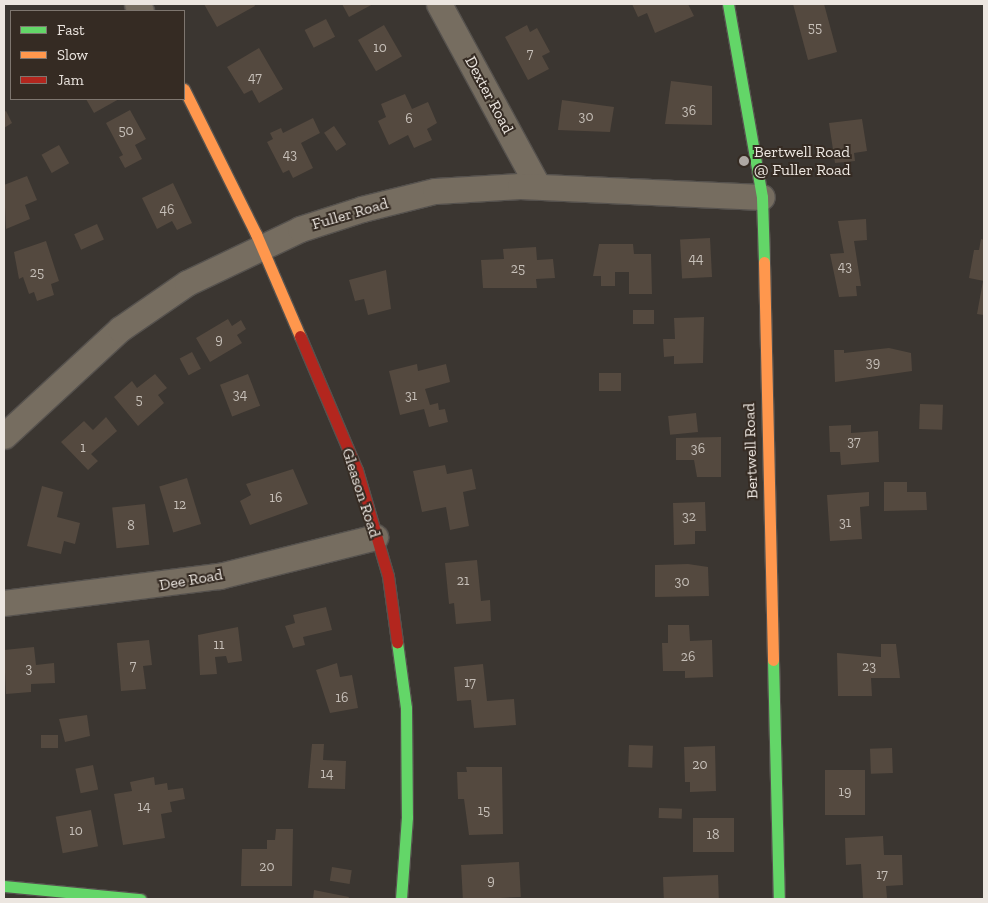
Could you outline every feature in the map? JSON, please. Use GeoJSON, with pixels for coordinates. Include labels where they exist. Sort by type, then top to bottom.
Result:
{"type":"FeatureCollection","features":[{"type":"Feature","properties":{"kind":"street","name":"Dexter Road"},"geometry":{"type":"LineString","coordinates":[[439,4],[538,186]]}},
{"type":"Feature","properties":{"kind":"street","name":"Bertwell Road"},"geometry":{"type":"LineString","coordinates":[[728,4],[762,197],[779,899]]}},
{"type":"Feature","properties":{"kind":"street","name":"Gleason Road"},"geometry":{"type":"LineString","coordinates":[[185,91],[262,248],[357,470],[375,537],[388,576],[406,708],[407,817],[401,899]]}},
{"type":"Feature","properties":{"kind":"street","name":"Fuller Road"},"geometry":{"type":"LineString","coordinates":[[4,436],[120,329],[187,283],[300,229],[435,191],[538,186],[762,197]]}},
{"type":"Feature","properties":{"kind":"street","name":"Dee Road"},"geometry":{"type":"LineString","coordinates":[[4,603],[219,576],[375,537]]}},
{"type":"Feature","properties":{"kind":"street"},"geometry":{"type":"LineString","coordinates":[[4,886],[140,899]]}},
{"type":"Feature","properties":{"kind":"building"},"geometry":{"type":"Polygon","coordinates":[[[204,4],[254,4],[255,6],[217,27],[204,4]]]}},
{"type":"Feature","properties":{"kind":"building"},"geometry":{"type":"Polygon","coordinates":[[[342,4],[373,4],[349,17],[342,4]]]}},
{"type":"Feature","properties":{"kind":"building"},"geometry":{"type":"Polygon","coordinates":[[[632,4],[688,4],[694,16],[655,33],[647,13],[638,17],[632,4]]]}},
{"type":"Feature","properties":{"kind":"building"},"geometry":{"type":"Polygon","coordinates":[[[793,4],[824,4],[837,52],[808,60],[793,4]]]}},
{"type":"Feature","properties":{"kind":"building"},"geometry":{"type":"Polygon","coordinates":[[[326,19],[335,37],[314,48],[305,30],[326,19]]]}},
{"type":"Feature","properties":{"kind":"building"},"geometry":{"type":"Polygon","coordinates":[[[384,25],[402,56],[376,71],[358,40],[384,25]]]}},
{"type":"Feature","properties":{"kind":"building"},"geometry":{"type":"Polygon","coordinates":[[[527,25],[530,32],[537,28],[550,52],[542,56],[549,69],[528,80],[505,37],[527,25]]]}},
{"type":"Feature","properties":{"kind":"building"},"geometry":{"type":"Polygon","coordinates":[[[259,48],[283,89],[259,103],[252,90],[244,94],[227,67],[259,48]]]}},
{"type":"Feature","properties":{"kind":"building"},"geometry":{"type":"Polygon","coordinates":[[[671,81],[712,86],[712,125],[665,124],[671,81]]]}},
{"type":"Feature","properties":{"kind":"building"},"geometry":{"type":"Polygon","coordinates":[[[405,94],[412,109],[428,102],[437,123],[427,129],[432,140],[414,148],[408,135],[389,145],[378,121],[386,117],[381,104],[405,94]]]}},
{"type":"Feature","properties":{"kind":"building"},"geometry":{"type":"Polygon","coordinates":[[[87,100],[117,100],[94,113],[87,100]]]}},
{"type":"Feature","properties":{"kind":"building"},"geometry":{"type":"Polygon","coordinates":[[[562,100],[614,107],[610,132],[558,130],[562,100]]]}},
{"type":"Feature","properties":{"kind":"building"},"geometry":{"type":"Polygon","coordinates":[[[130,110],[146,139],[135,145],[142,159],[125,168],[119,157],[123,155],[106,123],[130,110]]]}},
{"type":"Feature","properties":{"kind":"building"},"geometry":{"type":"Polygon","coordinates":[[[6,111],[12,123],[4,128],[4,112],[6,111]]]}},
{"type":"Feature","properties":{"kind":"building"},"geometry":{"type":"Polygon","coordinates":[[[313,118],[320,133],[301,143],[313,168],[293,178],[289,170],[283,173],[267,142],[273,139],[270,133],[281,128],[283,133],[313,118]]]}},
{"type":"Feature","properties":{"kind":"building"},"geometry":{"type":"Polygon","coordinates":[[[862,119],[867,151],[854,153],[855,161],[835,163],[829,123],[862,119]]]}},
{"type":"Feature","properties":{"kind":"building"},"geometry":{"type":"Polygon","coordinates":[[[334,126],[346,144],[336,151],[324,133],[334,126]]]}},
{"type":"Feature","properties":{"kind":"building"},"geometry":{"type":"Polygon","coordinates":[[[59,145],[69,163],[52,173],[42,155],[59,145]]]}},
{"type":"Feature","properties":{"kind":"building"},"geometry":{"type":"Polygon","coordinates":[[[27,176],[37,200],[25,205],[30,219],[6,229],[4,185],[27,176]]]}},
{"type":"Feature","properties":{"kind":"building"},"geometry":{"type":"Polygon","coordinates":[[[173,183],[192,223],[177,230],[172,221],[157,229],[142,198],[173,183]]]}},
{"type":"Feature","properties":{"kind":"building"},"geometry":{"type":"Polygon","coordinates":[[[866,219],[867,240],[854,241],[861,286],[856,286],[857,296],[839,297],[830,254],[844,253],[838,221],[866,219]]]}},
{"type":"Feature","properties":{"kind":"building"},"geometry":{"type":"Polygon","coordinates":[[[97,224],[104,240],[81,250],[74,234],[97,224]]]}},
{"type":"Feature","properties":{"kind":"building"},"geometry":{"type":"Polygon","coordinates":[[[710,238],[712,277],[682,279],[680,240],[710,238]]]}},
{"type":"Feature","properties":{"kind":"building"},"geometry":{"type":"Polygon","coordinates":[[[981,239],[984,240],[984,281],[969,278],[974,250],[979,250],[981,239]]]}},
{"type":"Feature","properties":{"kind":"building"},"geometry":{"type":"Polygon","coordinates":[[[46,241],[59,281],[51,284],[54,295],[37,301],[34,292],[29,294],[23,277],[19,279],[14,252],[46,241]]]}},
{"type":"Feature","properties":{"kind":"building"},"geometry":{"type":"Polygon","coordinates":[[[599,244],[633,244],[634,254],[651,254],[652,294],[629,294],[629,272],[615,272],[615,286],[601,286],[601,276],[593,276],[599,244]]]}},
{"type":"Feature","properties":{"kind":"building"},"geometry":{"type":"Polygon","coordinates":[[[536,247],[537,260],[553,259],[555,278],[536,279],[537,288],[483,288],[481,260],[504,259],[503,249],[536,247]]]}},
{"type":"Feature","properties":{"kind":"building"},"geometry":{"type":"Polygon","coordinates":[[[386,270],[391,309],[368,315],[364,299],[355,301],[349,280],[386,270]]]}},
{"type":"Feature","properties":{"kind":"building"},"geometry":{"type":"Polygon","coordinates":[[[984,281],[984,315],[977,314],[984,281]]]}},
{"type":"Feature","properties":{"kind":"building"},"geometry":{"type":"Polygon","coordinates":[[[633,310],[654,310],[654,324],[633,324],[633,310]]]}},
{"type":"Feature","properties":{"kind":"building"},"geometry":{"type":"Polygon","coordinates":[[[704,317],[703,363],[674,364],[674,356],[664,357],[663,339],[675,339],[674,318],[704,317]]]}},
{"type":"Feature","properties":{"kind":"building"},"geometry":{"type":"Polygon","coordinates":[[[228,319],[232,326],[241,320],[246,329],[237,335],[242,343],[210,362],[196,338],[228,319]]]}},
{"type":"Feature","properties":{"kind":"building"},"geometry":{"type":"Polygon","coordinates":[[[889,348],[911,353],[912,371],[835,382],[834,350],[844,350],[844,353],[889,348]]]}},
{"type":"Feature","properties":{"kind":"building"},"geometry":{"type":"Polygon","coordinates":[[[192,352],[201,369],[189,375],[180,359],[192,352]]]}},
{"type":"Feature","properties":{"kind":"building"},"geometry":{"type":"Polygon","coordinates":[[[417,364],[418,371],[446,364],[450,382],[425,389],[430,405],[438,403],[439,410],[445,409],[448,422],[429,427],[424,409],[400,415],[389,371],[417,364]]]}},
{"type":"Feature","properties":{"kind":"building"},"geometry":{"type":"Polygon","coordinates":[[[599,373],[621,373],[621,391],[599,391],[599,373]]]}},
{"type":"Feature","properties":{"kind":"building"},"geometry":{"type":"Polygon","coordinates":[[[155,374],[167,388],[158,395],[164,403],[138,426],[114,397],[132,381],[137,388],[155,374]]]}},
{"type":"Feature","properties":{"kind":"building"},"geometry":{"type":"Polygon","coordinates":[[[248,374],[260,406],[232,416],[220,385],[248,374]]]}},
{"type":"Feature","properties":{"kind":"building"},"geometry":{"type":"Polygon","coordinates":[[[920,404],[943,405],[942,430],[919,429],[920,404]]]}},
{"type":"Feature","properties":{"kind":"building"},"geometry":{"type":"Polygon","coordinates":[[[696,413],[698,432],[670,435],[668,416],[696,413]]]}},
{"type":"Feature","properties":{"kind":"building"},"geometry":{"type":"Polygon","coordinates":[[[106,417],[117,431],[91,454],[98,461],[88,470],[61,442],[84,421],[93,430],[106,417]]]}},
{"type":"Feature","properties":{"kind":"building"},"geometry":{"type":"Polygon","coordinates":[[[851,425],[851,433],[878,431],[879,462],[841,465],[840,452],[830,452],[829,426],[851,425]]]}},
{"type":"Feature","properties":{"kind":"building"},"geometry":{"type":"Polygon","coordinates":[[[721,437],[721,477],[697,477],[694,460],[676,460],[676,438],[721,437]]]}},
{"type":"Feature","properties":{"kind":"building"},"geometry":{"type":"Polygon","coordinates":[[[445,465],[447,474],[472,469],[476,489],[463,492],[469,526],[450,530],[446,507],[422,512],[413,471],[445,465]]]}},
{"type":"Feature","properties":{"kind":"building"},"geometry":{"type":"Polygon","coordinates":[[[293,469],[308,504],[250,525],[240,501],[251,495],[246,484],[293,469]]]}},
{"type":"Feature","properties":{"kind":"building"},"geometry":{"type":"Polygon","coordinates":[[[187,478],[201,524],[173,532],[159,486],[187,478]]]}},
{"type":"Feature","properties":{"kind":"building"},"geometry":{"type":"Polygon","coordinates":[[[884,482],[907,482],[907,492],[926,492],[927,510],[884,511],[884,482]]]}},
{"type":"Feature","properties":{"kind":"building"},"geometry":{"type":"Polygon","coordinates":[[[42,486],[63,492],[57,517],[80,523],[75,544],[64,541],[61,554],[27,546],[42,486]]]}},
{"type":"Feature","properties":{"kind":"building"},"geometry":{"type":"Polygon","coordinates":[[[869,492],[869,506],[860,507],[862,539],[830,541],[827,495],[869,492]]]}},
{"type":"Feature","properties":{"kind":"building"},"geometry":{"type":"Polygon","coordinates":[[[705,502],[706,531],[695,531],[695,544],[674,545],[673,503],[705,502]]]}},
{"type":"Feature","properties":{"kind":"building"},"geometry":{"type":"Polygon","coordinates":[[[145,504],[149,545],[116,548],[112,507],[145,504]]]}},
{"type":"Feature","properties":{"kind":"building"},"geometry":{"type":"Polygon","coordinates":[[[477,560],[481,601],[490,600],[491,621],[456,624],[454,603],[449,604],[445,563],[477,560]]]}},
{"type":"Feature","properties":{"kind":"building"},"geometry":{"type":"Polygon","coordinates":[[[688,564],[708,567],[709,596],[655,597],[655,565],[688,564]]]}},
{"type":"Feature","properties":{"kind":"building"},"geometry":{"type":"Polygon","coordinates":[[[326,607],[332,630],[303,637],[305,645],[293,648],[285,626],[295,623],[293,615],[326,607]]]}},
{"type":"Feature","properties":{"kind":"building"},"geometry":{"type":"Polygon","coordinates":[[[668,625],[689,625],[690,641],[712,640],[713,677],[685,678],[685,671],[663,671],[662,643],[668,643],[668,625]]]}},
{"type":"Feature","properties":{"kind":"building"},"geometry":{"type":"Polygon","coordinates":[[[238,627],[242,661],[228,663],[226,656],[215,657],[217,674],[200,675],[198,635],[238,627]]]}},
{"type":"Feature","properties":{"kind":"building"},"geometry":{"type":"Polygon","coordinates":[[[149,640],[152,665],[143,666],[146,689],[121,691],[117,643],[149,640]]]}},
{"type":"Feature","properties":{"kind":"building"},"geometry":{"type":"Polygon","coordinates":[[[881,644],[896,644],[900,678],[871,678],[872,696],[838,696],[837,653],[881,657],[881,644]]]}},
{"type":"Feature","properties":{"kind":"building"},"geometry":{"type":"Polygon","coordinates":[[[34,647],[36,665],[54,663],[55,683],[31,684],[31,692],[6,694],[4,650],[34,647]]]}},
{"type":"Feature","properties":{"kind":"building"},"geometry":{"type":"Polygon","coordinates":[[[337,663],[340,677],[352,675],[358,708],[330,713],[316,670],[337,663]]]}},
{"type":"Feature","properties":{"kind":"building"},"geometry":{"type":"Polygon","coordinates":[[[483,664],[487,701],[514,699],[516,725],[474,728],[471,700],[457,701],[454,667],[483,664]]]}},
{"type":"Feature","properties":{"kind":"building"},"geometry":{"type":"Polygon","coordinates":[[[87,715],[90,736],[65,742],[59,719],[87,715]]]}},
{"type":"Feature","properties":{"kind":"building"},"geometry":{"type":"Polygon","coordinates":[[[41,735],[58,735],[58,748],[41,748],[41,735]]]}},
{"type":"Feature","properties":{"kind":"building"},"geometry":{"type":"Polygon","coordinates":[[[312,744],[324,744],[323,760],[346,761],[345,789],[308,788],[312,744]]]}},
{"type":"Feature","properties":{"kind":"building"},"geometry":{"type":"Polygon","coordinates":[[[629,745],[653,746],[652,768],[628,767],[629,745]]]}},
{"type":"Feature","properties":{"kind":"building"},"geometry":{"type":"Polygon","coordinates":[[[715,746],[716,791],[690,792],[690,782],[685,782],[684,747],[715,746]]]}},
{"type":"Feature","properties":{"kind":"building"},"geometry":{"type":"Polygon","coordinates":[[[892,748],[893,773],[871,774],[870,749],[892,748]]]}},
{"type":"Feature","properties":{"kind":"building"},"geometry":{"type":"Polygon","coordinates":[[[93,765],[98,789],[81,793],[75,769],[93,765]]]}},
{"type":"Feature","properties":{"kind":"building"},"geometry":{"type":"Polygon","coordinates":[[[466,767],[502,767],[503,834],[469,835],[464,799],[458,799],[457,772],[467,772],[466,767]]]}},
{"type":"Feature","properties":{"kind":"building"},"geometry":{"type":"Polygon","coordinates":[[[825,770],[865,770],[865,815],[825,815],[825,770]]]}},
{"type":"Feature","properties":{"kind":"building"},"geometry":{"type":"Polygon","coordinates":[[[154,777],[155,785],[167,783],[168,790],[183,788],[185,799],[170,802],[172,812],[161,814],[165,838],[123,845],[114,794],[132,791],[130,782],[154,777]]]}},
{"type":"Feature","properties":{"kind":"building"},"geometry":{"type":"Polygon","coordinates":[[[659,808],[682,809],[682,819],[659,818],[659,808]]]}},
{"type":"Feature","properties":{"kind":"building"},"geometry":{"type":"Polygon","coordinates":[[[91,810],[98,846],[63,853],[56,817],[91,810]]]}},
{"type":"Feature","properties":{"kind":"building"},"geometry":{"type":"Polygon","coordinates":[[[693,818],[734,818],[734,852],[693,852],[693,818]]]}},
{"type":"Feature","properties":{"kind":"building"},"geometry":{"type":"Polygon","coordinates":[[[276,829],[293,829],[292,886],[241,886],[242,849],[267,849],[267,840],[275,840],[276,829]]]}},
{"type":"Feature","properties":{"kind":"building"},"geometry":{"type":"Polygon","coordinates":[[[883,836],[884,855],[902,855],[903,885],[886,886],[887,898],[863,899],[861,864],[846,865],[845,838],[883,836]]]}},
{"type":"Feature","properties":{"kind":"building"},"geometry":{"type":"Polygon","coordinates":[[[519,862],[521,897],[463,899],[461,865],[519,862]]]}},
{"type":"Feature","properties":{"kind":"building"},"geometry":{"type":"Polygon","coordinates":[[[332,867],[352,870],[350,884],[330,881],[332,867]]]}},
{"type":"Feature","properties":{"kind":"building"},"geometry":{"type":"Polygon","coordinates":[[[718,875],[719,899],[664,899],[663,877],[718,875]]]}},
{"type":"Feature","properties":{"kind":"building"},"geometry":{"type":"Polygon","coordinates":[[[314,890],[349,897],[348,899],[313,899],[314,890]]]}},
{"type":"Feature","properties":{"kind":"traffic: fast"},"geometry":{"type":"LineString","coordinates":[[728,4],[762,197],[764,262]]}},
{"type":"Feature","properties":{"kind":"traffic: fast"},"geometry":{"type":"LineString","coordinates":[[397,642],[406,708],[407,817],[401,899]]}},
{"type":"Feature","properties":{"kind":"traffic: fast"},"geometry":{"type":"LineString","coordinates":[[773,660],[779,899]]}},
{"type":"Feature","properties":{"kind":"traffic: fast"},"geometry":{"type":"LineString","coordinates":[[4,886],[140,899]]}},
{"type":"Feature","properties":{"kind":"traffic: slow"},"geometry":{"type":"LineString","coordinates":[[185,91],[256,234],[300,336]]}},
{"type":"Feature","properties":{"kind":"traffic: slow"},"geometry":{"type":"LineString","coordinates":[[764,262],[773,660]]}},
{"type":"Feature","properties":{"kind":"traffic: jam"},"geometry":{"type":"LineString","coordinates":[[300,336],[357,470],[388,576],[397,642]]}},
{"type":"Feature","properties":{"kind":"place","name":"Bertwell Road @ Fuller Road"},"geometry":{"type":"Point","coordinates":[744,161]}}]}
